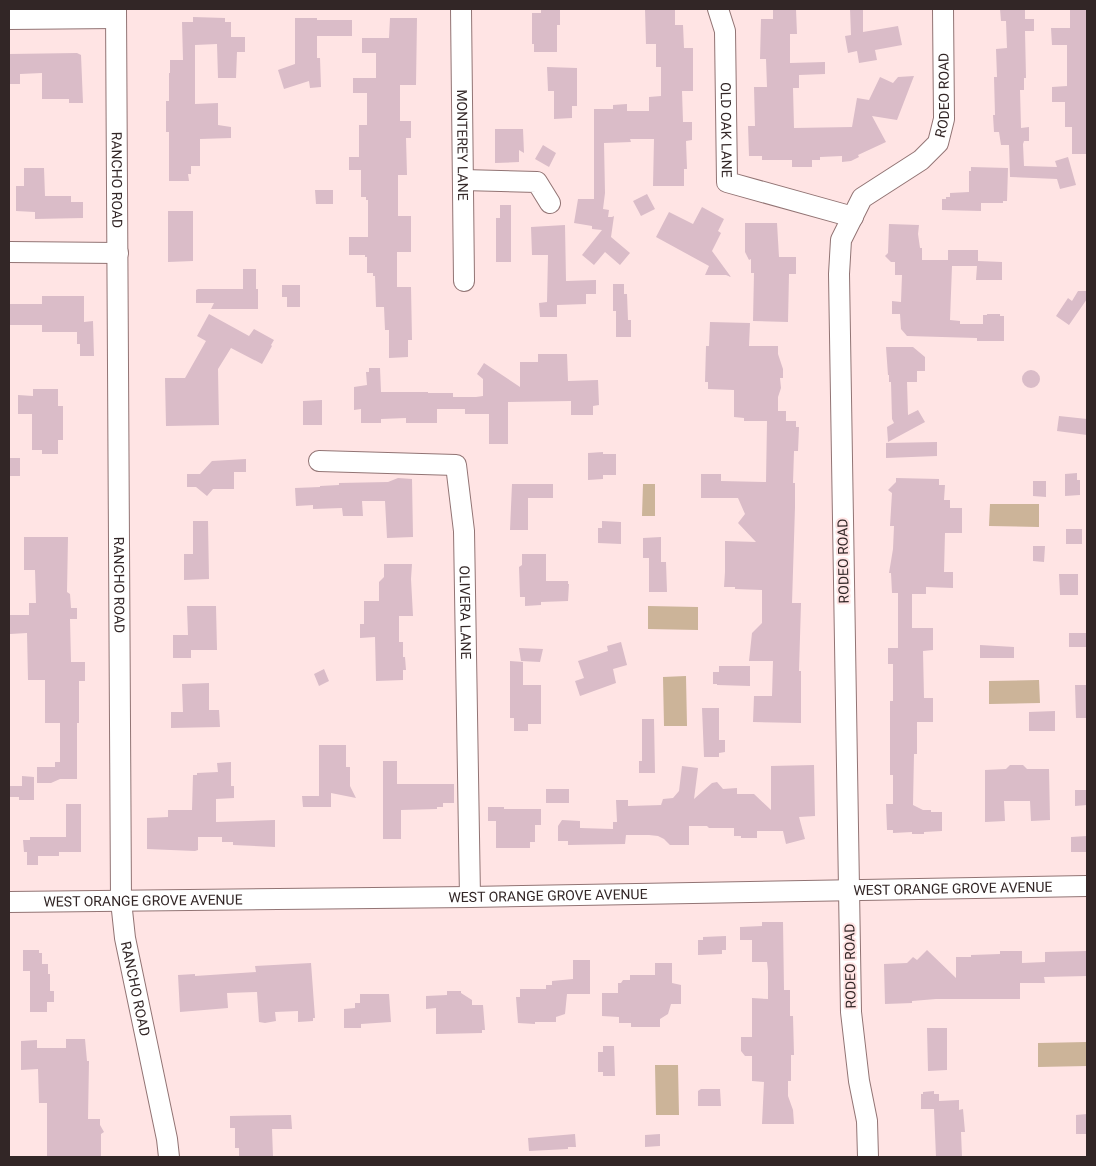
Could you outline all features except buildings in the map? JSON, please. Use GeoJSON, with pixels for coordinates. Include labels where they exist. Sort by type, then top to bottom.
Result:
{"type":"FeatureCollection","features":[{"type":"Feature","properties":{"kind":"street","name":"MONTEREY LANE"},"geometry":{"type":"LineString","coordinates":[[460,9],[464,281]]}},
{"type":"Feature","properties":{"kind":"street","name":"OLD OAK LANE"},"geometry":{"type":"LineString","coordinates":[[718,9],[725,31],[726,182],[853,217]]}},
{"type":"Feature","properties":{"kind":"street","name":"RODEO ROAD"},"geometry":{"type":"LineString","coordinates":[[868,1157],[867,1121],[859,1081],[851,1012],[839,274],[841,240],[862,198],[921,160],[938,143],[944,119],[943,9]]}},
{"type":"Feature","properties":{"kind":"street"},"geometry":{"type":"LineString","coordinates":[[9,19],[119,11]]}},
{"type":"Feature","properties":{"kind":"street","name":"RANCHO ROAD"},"geometry":{"type":"LineString","coordinates":[[119,11],[118,253],[121,901],[125,938],[167,1139],[169,1157]]}},
{"type":"Feature","properties":{"kind":"street"},"geometry":{"type":"LineString","coordinates":[[463,180],[537,182],[550,203]]}},
{"type":"Feature","properties":{"kind":"street"},"geometry":{"type":"LineString","coordinates":[[9,252],[118,253]]}},
{"type":"Feature","properties":{"kind":"street","name":"OLIVERA LANE"},"geometry":{"type":"LineString","coordinates":[[319,461],[456,465],[464,531],[470,897]]}},
{"type":"Feature","properties":{"kind":"street","name":"WEST ORANGE GROVE AVENUE"},"geometry":{"type":"LineString","coordinates":[[9,902],[470,897],[1087,886]]}},
{"type":"Feature","properties":{"kind":"shaded area"},"geometry":{"type":"Polygon","coordinates":[[[643,484],[655,484],[655,516],[642,516],[643,484]]]}},
{"type":"Feature","properties":{"kind":"shaded area"},"geometry":{"type":"Polygon","coordinates":[[[990,504],[1039,504],[1039,527],[989,526],[990,504]]]}},
{"type":"Feature","properties":{"kind":"shaded area"},"geometry":{"type":"Polygon","coordinates":[[[648,606],[698,607],[698,630],[648,629],[648,606]]]}},
{"type":"Feature","properties":{"kind":"shaded area"},"geometry":{"type":"Polygon","coordinates":[[[686,676],[687,726],[664,726],[663,677],[686,676]]]}},
{"type":"Feature","properties":{"kind":"shaded area"},"geometry":{"type":"Polygon","coordinates":[[[1039,680],[1040,703],[989,704],[989,681],[1039,680]]]}},
{"type":"Feature","properties":{"kind":"shaded area"},"geometry":{"type":"Polygon","coordinates":[[[1087,1042],[1087,1066],[1038,1067],[1038,1043],[1087,1042]]]}},
{"type":"Feature","properties":{"kind":"shaded area"},"geometry":{"type":"Polygon","coordinates":[[[655,1065],[678,1065],[679,1115],[656,1115],[655,1065]]]}}]}
